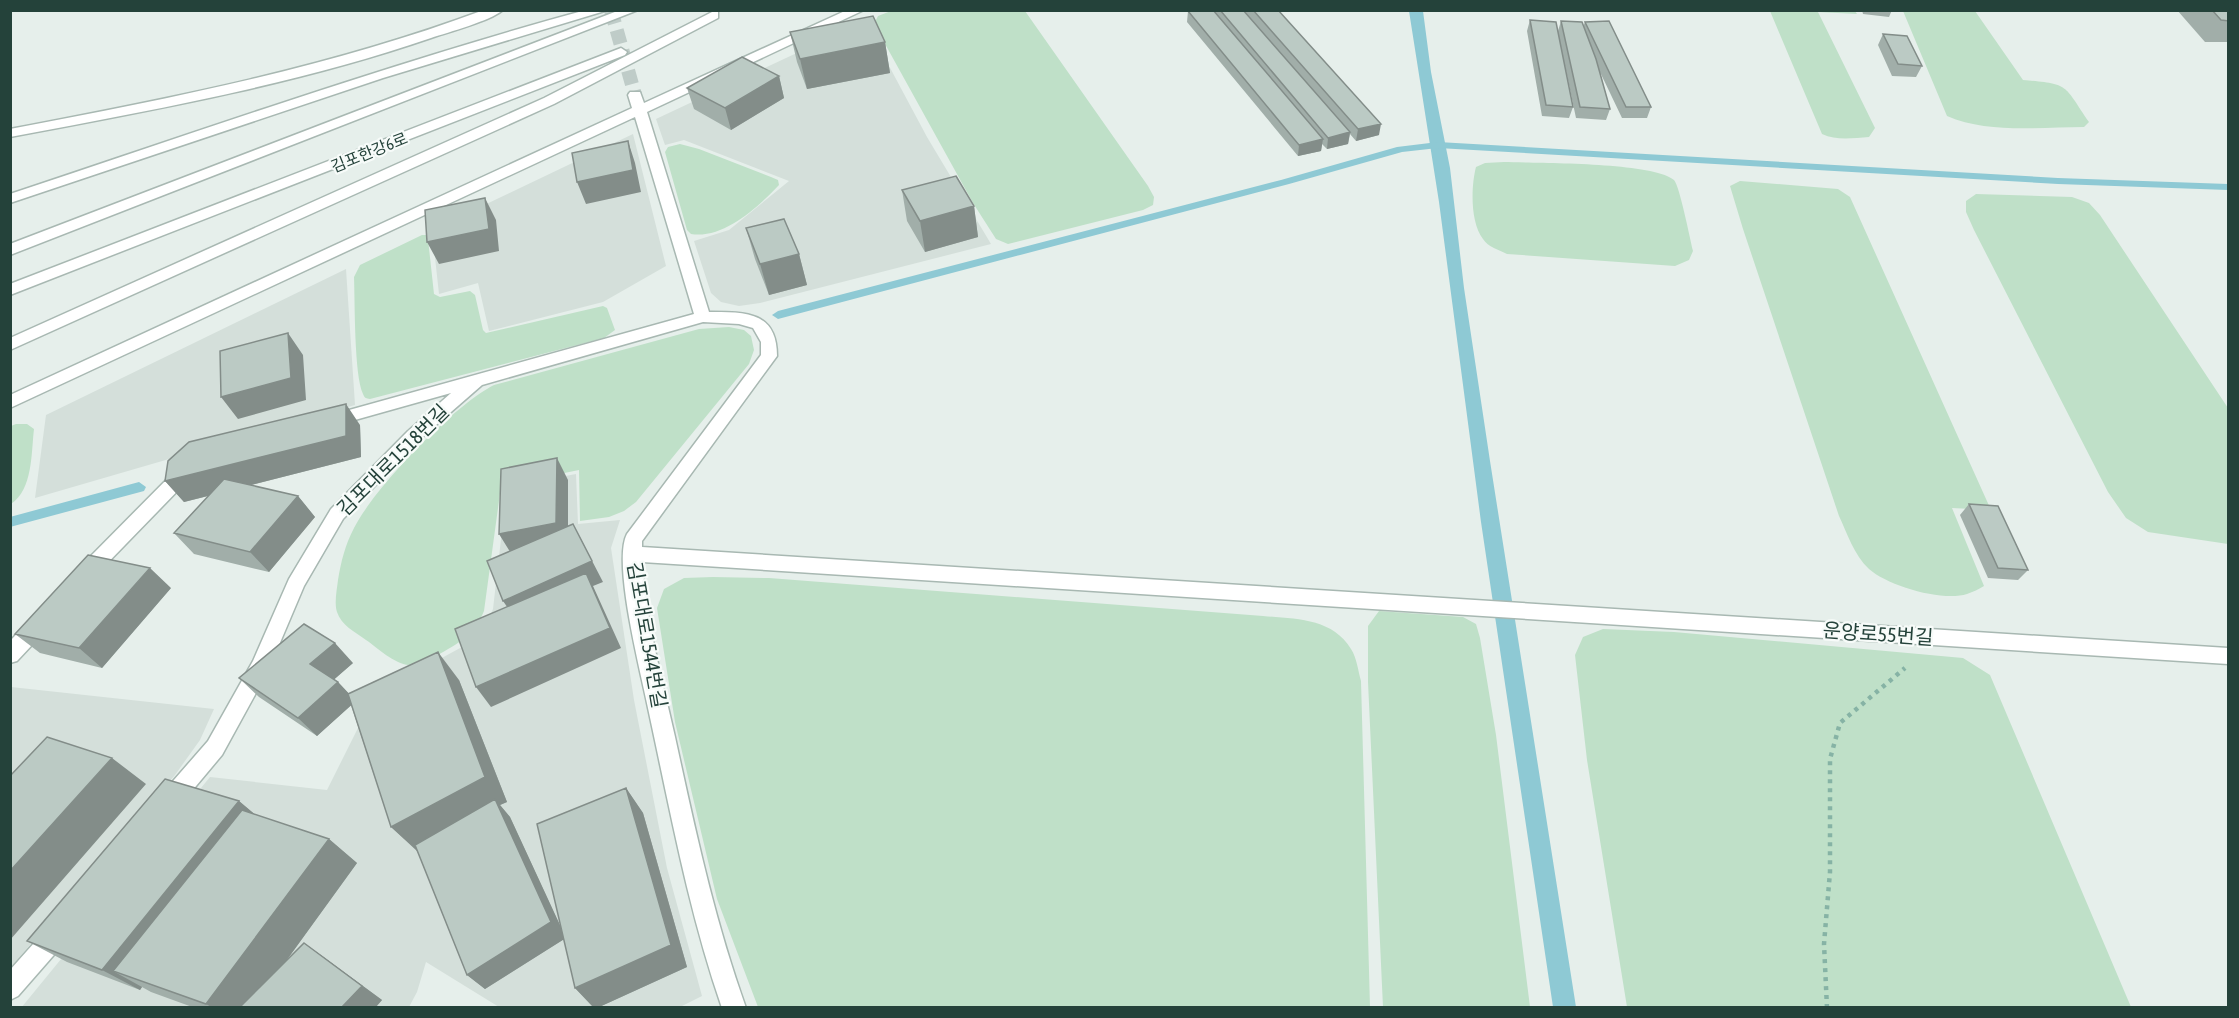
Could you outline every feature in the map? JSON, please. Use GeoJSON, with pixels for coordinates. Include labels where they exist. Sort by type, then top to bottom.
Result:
{"type":"FeatureCollection","features":[{"type":"Feature","properties":{"kind":"street"},"geometry":{"type":"LineString","coordinates":[[10,133],[179,100],[296,74],[378,50],[497,10]]}},
{"type":"Feature","properties":{"kind":"street"},"geometry":{"type":"LineString","coordinates":[[10,199],[399,69],[500,37],[602,10]]}},
{"type":"Feature","properties":{"kind":"street","name":"김포한강6로"},"geometry":{"type":"LineString","coordinates":[[10,250],[632,10]]}},
{"type":"Feature","properties":{"kind":"street"},"geometry":{"type":"LineString","coordinates":[[10,402],[334,250],[640,112],[858,10]]}},
{"type":"Feature","properties":{"kind":"street"},"geometry":{"type":"LineString","coordinates":[[10,345],[549,101],[720,13]]}},
{"type":"Feature","properties":{"kind":"street","name":"김포한강6로"},"geometry":{"type":"LineString","coordinates":[[10,290],[720,13]]}},
{"type":"Feature","properties":{"kind":"street"},"geometry":{"type":"LineString","coordinates":[[635,95],[703,317]]}},
{"type":"Feature","properties":{"kind":"street","name":"김포대로1544번길"},"geometry":{"type":"LineString","coordinates":[[310,427],[703,317],[754,321],[766,329],[770,342],[769,356],[633,539],[632,554],[638,611],[675,780],[716,959],[734,1008]]}},
{"type":"Feature","properties":{"kind":"street","name":"김포대로1518번길"},"geometry":{"type":"LineString","coordinates":[[154,819],[215,748],[261,665],[296,584],[337,514],[414,435],[478,379]]}},
{"type":"Feature","properties":{"kind":"street"},"geometry":{"type":"LineString","coordinates":[[72,587],[182,473],[200,461]]}},
{"type":"Feature","properties":{"kind":"street","name":"운양로55번길"},"geometry":{"type":"LineString","coordinates":[[632,554],[2229,656]]}},
{"type":"Feature","properties":{"kind":"street"},"geometry":{"type":"LineString","coordinates":[[10,655],[49,613]]}},
{"type":"Feature","properties":{"kind":"street"},"geometry":{"type":"LineString","coordinates":[[10,988],[71,917]]}},
{"type":"Feature","properties":{"kind":"path"},"geometry":{"type":"LineString","coordinates":[[1827,1008],[1824,944],[1830,872],[1830,759],[1840,723],[1895,675],[1951,639]]}},
{"type":"Feature","properties":{"kind":"shaded area"},"geometry":{"type":"Polygon","coordinates":[[[865,21],[927,137],[991,244],[760,303],[739,306],[721,302],[711,293],[694,241],[729,230],[789,181],[684,140],[665,145],[656,119],[865,21]]]}},
{"type":"Feature","properties":{"kind":"shaded area"},"geometry":{"type":"Polygon","coordinates":[[[633,134],[666,266],[603,302],[489,331],[478,283],[439,294],[432,230],[633,134]]]}},
{"type":"Feature","properties":{"kind":"shaded area"},"geometry":{"type":"Polygon","coordinates":[[[346,269],[355,405],[35,498],[46,415],[346,269]]]}},
{"type":"Feature","properties":{"kind":"shaded area"},"geometry":{"type":"Polygon","coordinates":[[[576,474],[578,524],[620,520],[611,548],[634,700],[667,868],[702,996],[680,1007],[499,1007],[426,962],[417,992],[409,1007],[21,1008],[210,777],[327,790],[366,712],[427,666],[473,641],[486,625],[493,609],[507,487],[576,474]]]}},
{"type":"Feature","properties":{"kind":"shaded area"},"geometry":{"type":"Polygon","coordinates":[[[11,687],[214,709],[200,740],[175,775],[11,967],[11,687]]]}},
{"type":"Feature","properties":{"kind":"green space"},"geometry":{"type":"Polygon","coordinates":[[[891,11],[1025,11],[1148,186],[1154,197],[1153,205],[1143,210],[1008,244],[996,239],[973,203],[874,24],[878,16],[891,11]]]}},
{"type":"Feature","properties":{"kind":"green space"},"geometry":{"type":"Polygon","coordinates":[[[1770,11],[1855,11],[1857,14],[1818,12],[1875,128],[1869,137],[1839,138],[1822,134],[1770,11]]]}},
{"type":"Feature","properties":{"kind":"green space"},"geometry":{"type":"Polygon","coordinates":[[[1903,11],[1975,11],[2023,80],[2049,83],[2064,88],[2089,122],[2084,127],[2014,128],[1963,122],[1947,116],[1903,11]]]}},
{"type":"Feature","properties":{"kind":"green space"},"geometry":{"type":"Polygon","coordinates":[[[680,144],[771,177],[778,180],[779,185],[740,220],[716,232],[691,234],[687,230],[665,152],[668,147],[680,144]]]}},
{"type":"Feature","properties":{"kind":"green space"},"geometry":{"type":"Polygon","coordinates":[[[1485,163],[1620,167],[1663,174],[1674,180],[1682,202],[1693,251],[1689,260],[1675,266],[1507,254],[1494,248],[1483,239],[1476,223],[1473,184],[1476,167],[1485,163]]]}},
{"type":"Feature","properties":{"kind":"green space"},"geometry":{"type":"Polygon","coordinates":[[[1740,181],[1838,189],[1850,197],[1991,510],[1952,508],[1984,586],[1957,596],[1916,591],[1878,575],[1869,569],[1855,551],[1839,516],[1743,229],[1730,186],[1740,181]]]}},
{"type":"Feature","properties":{"kind":"green space"},"geometry":{"type":"Polygon","coordinates":[[[1976,194],[2072,197],[2089,203],[2100,215],[2228,408],[2228,544],[2148,532],[2126,518],[2108,492],[1974,230],[1966,212],[1966,201],[1976,194]]]}},
{"type":"Feature","properties":{"kind":"green space"},"geometry":{"type":"Polygon","coordinates":[[[422,235],[427,235],[428,239],[434,294],[440,297],[470,291],[475,295],[483,330],[486,333],[603,306],[607,308],[615,330],[604,338],[370,399],[366,398],[360,385],[358,371],[354,277],[360,265],[422,235]]]}},
{"type":"Feature","properties":{"kind":"green space"},"geometry":{"type":"Polygon","coordinates":[[[729,327],[744,330],[751,336],[754,350],[749,364],[636,502],[624,511],[609,517],[580,521],[579,470],[501,486],[484,611],[475,628],[461,641],[430,659],[415,664],[403,664],[386,655],[342,621],[336,604],[338,580],[348,541],[364,511],[416,449],[477,395],[494,385],[699,329],[729,327]]]}},
{"type":"Feature","properties":{"kind":"green space"},"geometry":{"type":"Polygon","coordinates":[[[27,424],[34,429],[27,480],[18,497],[11,504],[11,426],[27,424]]]}},
{"type":"Feature","properties":{"kind":"green space"},"geometry":{"type":"Polygon","coordinates":[[[684,578],[769,578],[1288,618],[1312,622],[1334,631],[1353,653],[1361,681],[1370,1007],[758,1007],[717,899],[675,722],[657,608],[664,589],[684,578]]]}},
{"type":"Feature","properties":{"kind":"green space"},"geometry":{"type":"Polygon","coordinates":[[[1379,611],[1463,617],[1476,624],[1496,735],[1530,1007],[1383,1007],[1368,682],[1368,626],[1379,611]]]}},
{"type":"Feature","properties":{"kind":"green space"},"geometry":{"type":"Polygon","coordinates":[[[1603,629],[1674,632],[1963,658],[1990,675],[2131,1007],[1627,1007],[1587,760],[1575,655],[1583,637],[1603,629]]]}},
{"type":"Feature","properties":{"kind":"water"},"geometry":{"type":"Polygon","coordinates":[[[1409,11],[1423,11],[1431,72],[1450,168],[1464,288],[1576,1007],[1553,1007],[1481,522],[1439,202],[1409,11]]]}},
{"type":"Feature","properties":{"kind":"building"},"geometry":{"type":"Polygon","coordinates":[[[1213,10],[1323,139],[1299,145],[1188,11],[1213,10]]]}},
{"type":"Feature","properties":{"kind":"building"},"geometry":{"type":"Polygon","coordinates":[[[1220,10],[1243,10],[1350,132],[1328,138],[1220,10]]]}},
{"type":"Feature","properties":{"kind":"building"},"geometry":{"type":"Polygon","coordinates":[[[1253,10],[1278,10],[1381,124],[1358,129],[1253,10]]]}},
{"type":"Feature","properties":{"kind":"building"},"geometry":{"type":"Polygon","coordinates":[[[2212,10],[2229,10],[2229,21],[2221,20],[2212,10]]]}},
{"type":"Feature","properties":{"kind":"building"},"geometry":{"type":"Polygon","coordinates":[[[873,16],[885,42],[800,59],[790,32],[873,16]]]}},
{"type":"Feature","properties":{"kind":"building"},"geometry":{"type":"Polygon","coordinates":[[[1530,20],[1556,22],[1573,107],[1546,105],[1530,20]]]}},
{"type":"Feature","properties":{"kind":"building"},"geometry":{"type":"Polygon","coordinates":[[[1561,21],[1582,22],[1596,59],[1610,109],[1580,107],[1561,21]]]}},
{"type":"Feature","properties":{"kind":"building"},"geometry":{"type":"Polygon","coordinates":[[[1609,21],[1651,107],[1626,107],[1585,22],[1609,21]]]}},
{"type":"Feature","properties":{"kind":"building"},"geometry":{"type":"Polygon","coordinates":[[[1883,34],[1907,36],[1922,66],[1898,64],[1883,34]]]}},
{"type":"Feature","properties":{"kind":"building"},"geometry":{"type":"Polygon","coordinates":[[[742,57],[779,76],[725,108],[687,88],[742,57]]]}},
{"type":"Feature","properties":{"kind":"building"},"geometry":{"type":"Polygon","coordinates":[[[628,141],[633,170],[577,182],[572,153],[628,141]]]}},
{"type":"Feature","properties":{"kind":"building"},"geometry":{"type":"Polygon","coordinates":[[[956,176],[974,206],[920,221],[902,190],[956,176]]]}},
{"type":"Feature","properties":{"kind":"building"},"geometry":{"type":"Polygon","coordinates":[[[485,198],[489,229],[427,242],[425,210],[485,198]]]}},
{"type":"Feature","properties":{"kind":"building"},"geometry":{"type":"Polygon","coordinates":[[[784,219],[799,254],[760,264],[746,228],[784,219]]]}},
{"type":"Feature","properties":{"kind":"building"},"geometry":{"type":"Polygon","coordinates":[[[288,333],[291,378],[221,397],[220,351],[288,333]]]}},
{"type":"Feature","properties":{"kind":"building"},"geometry":{"type":"Polygon","coordinates":[[[346,404],[346,436],[165,481],[168,461],[189,442],[346,404]]]}},
{"type":"Feature","properties":{"kind":"building"},"geometry":{"type":"Polygon","coordinates":[[[557,458],[556,523],[499,534],[501,469],[557,458]]]}},
{"type":"Feature","properties":{"kind":"building"},"geometry":{"type":"Polygon","coordinates":[[[224,479],[298,496],[250,552],[174,533],[224,479]]]}},
{"type":"Feature","properties":{"kind":"building"},"geometry":{"type":"Polygon","coordinates":[[[1969,504],[1998,506],[2028,570],[1998,568],[1969,504]]]}},
{"type":"Feature","properties":{"kind":"building"},"geometry":{"type":"Polygon","coordinates":[[[573,524],[592,561],[503,601],[487,561],[573,524]]]}},
{"type":"Feature","properties":{"kind":"building"},"geometry":{"type":"Polygon","coordinates":[[[88,555],[150,568],[79,648],[15,634],[88,555]]]}},
{"type":"Feature","properties":{"kind":"building"},"geometry":{"type":"Polygon","coordinates":[[[586,573],[610,628],[476,687],[455,629],[586,573]]]}},
{"type":"Feature","properties":{"kind":"building"},"geometry":{"type":"Polygon","coordinates":[[[304,624],[335,643],[310,664],[338,682],[298,718],[239,678],[304,624]]]}},
{"type":"Feature","properties":{"kind":"building"},"geometry":{"type":"Polygon","coordinates":[[[438,652],[485,777],[391,827],[348,694],[438,652]]]}},
{"type":"Feature","properties":{"kind":"building"},"geometry":{"type":"Polygon","coordinates":[[[47,737],[112,758],[10,871],[10,776],[47,737]]]}},
{"type":"Feature","properties":{"kind":"building"},"geometry":{"type":"Polygon","coordinates":[[[165,779],[239,801],[102,970],[27,941],[165,779]]]}},
{"type":"Feature","properties":{"kind":"building"},"geometry":{"type":"Polygon","coordinates":[[[626,788],[671,945],[575,988],[537,824],[626,788]]]}},
{"type":"Feature","properties":{"kind":"building"},"geometry":{"type":"Polygon","coordinates":[[[495,799],[551,922],[467,975],[415,845],[495,799]]]}},
{"type":"Feature","properties":{"kind":"building"},"geometry":{"type":"Polygon","coordinates":[[[242,810],[329,839],[206,1004],[113,971],[242,810]]]}},
{"type":"Feature","properties":{"kind":"building"},"geometry":{"type":"Polygon","coordinates":[[[304,943],[362,986],[341,1008],[239,1008],[304,943]]]}},
{"type":"Feature","properties":{"kind":"waterway"},"geometry":{"type":"LineString","coordinates":[[778,315],[1285,182],[1401,149],[1438,145],[2058,181],[2228,187]]}},
{"type":"Feature","properties":{"kind":"waterway"},"geometry":{"type":"LineString","coordinates":[[10,522],[139,487]]}},
{"type":"Feature","properties":{"kind":"tunnel"},"geometry":{"type":"LineString","coordinates":[[611,10],[635,95]]}}]}
